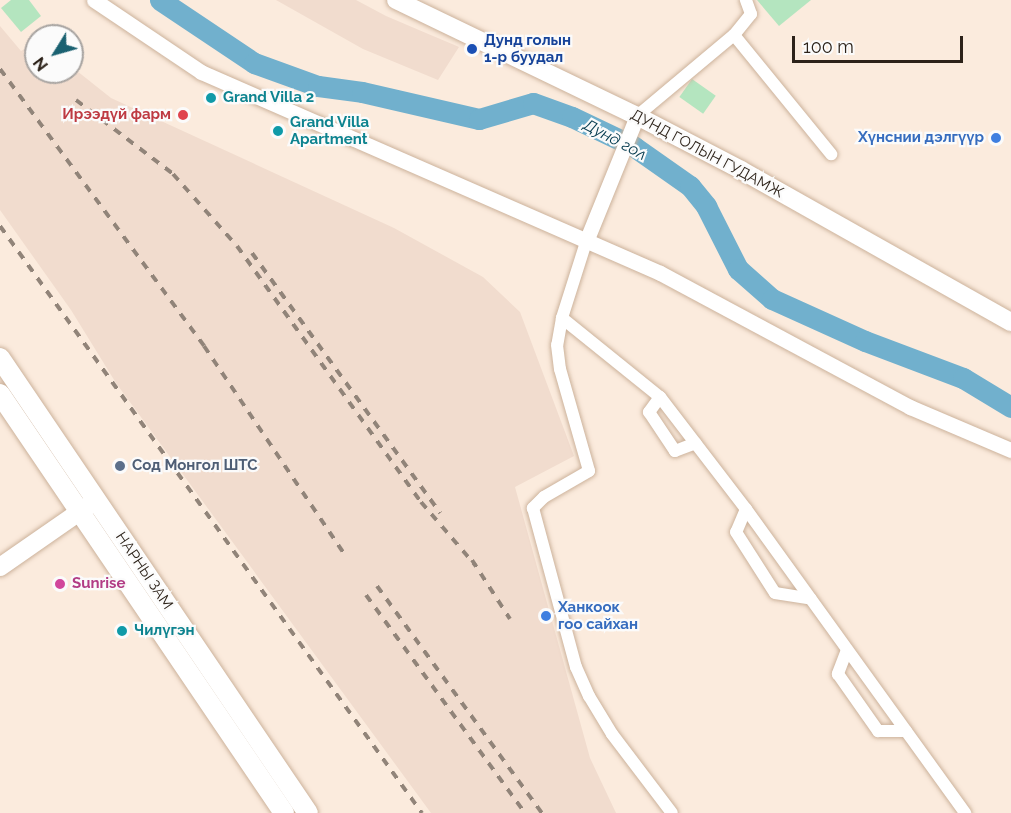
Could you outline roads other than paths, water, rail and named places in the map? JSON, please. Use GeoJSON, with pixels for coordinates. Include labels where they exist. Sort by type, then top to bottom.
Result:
{"type":"FeatureCollection","features":[{"type":"Feature","properties":{"kind":"main road","name":"ДУНД ГОЛЫН ГУДАМЖ"},"geometry":{"type":"LineString","coordinates":[[396,0],[638,116],[741,170],[1011,322]]}},
{"type":"Feature","properties":{"kind":"main road","name":"НАРНЫ ЗАМ"},"geometry":{"type":"LineString","coordinates":[[0,358],[88,506],[284,813]]}},
{"type":"Feature","properties":{"kind":"main road","name":"НАРНЫ ЗАМ"},"geometry":{"type":"LineString","coordinates":[[0,394],[88,506],[308,813]]}},
{"type":"Feature","properties":{"kind":"main road"},"geometry":{"type":"LineString","coordinates":[[0,567],[88,506]]}},
{"type":"Feature","properties":{"kind":"street"},"geometry":{"type":"LineString","coordinates":[[94,0],[201,72],[587,239],[664,275],[910,407],[1011,450]]}},
{"type":"Feature","properties":{"kind":"street"},"geometry":{"type":"LineString","coordinates":[[672,813],[612,734],[589,696],[576,667],[533,508],[544,497],[589,471],[560,369],[556,345],[562,318],[587,239],[638,116],[734,35],[751,14],[746,0]]}},
{"type":"Feature","properties":{"kind":"street"},"geometry":{"type":"LineString","coordinates":[[734,35],[831,154]]}},
{"type":"Feature","properties":{"kind":"street"},"geometry":{"type":"LineString","coordinates":[[562,318],[660,397],[746,508],[965,813]]}},
{"type":"Feature","properties":{"kind":"street"},"geometry":{"type":"LineString","coordinates":[[660,397],[649,412],[675,452],[696,443]]}},
{"type":"Feature","properties":{"kind":"street"},"geometry":{"type":"LineString","coordinates":[[746,508],[736,532],[775,593],[811,599]]}},
{"type":"Feature","properties":{"kind":"street"},"geometry":{"type":"LineString","coordinates":[[847,650],[838,674],[878,731],[906,731]]}},
{"type":"Feature","properties":{"kind":"waterway","name":"Дунд гол"},"geometry":{"type":"LineString","coordinates":[[160,0],[254,63],[318,86],[362,92],[479,119],[533,103],[572,117],[633,146],[690,186],[706,206],[738,269],[772,299],[865,341],[963,378],[1011,407]]}},
{"type":"Feature","properties":{"kind":"railway"},"geometry":{"type":"LineString","coordinates":[[0,69],[204,346],[345,555]]}},
{"type":"Feature","properties":{"kind":"railway"},"geometry":{"type":"LineString","coordinates":[[76,100],[173,174],[237,246],[421,502],[476,566]]}},
{"type":"Feature","properties":{"kind":"railway"},"geometry":{"type":"LineString","coordinates":[[0,226],[422,813]]}},
{"type":"Feature","properties":{"kind":"railway"},"geometry":{"type":"LineString","coordinates":[[252,253],[440,513]]}},
{"type":"Feature","properties":{"kind":"railway"},"geometry":{"type":"LineString","coordinates":[[472,560],[510,619]]}},
{"type":"Feature","properties":{"kind":"railway"},"geometry":{"type":"LineString","coordinates":[[377,586],[542,813]]}},
{"type":"Feature","properties":{"kind":"railway"},"geometry":{"type":"LineString","coordinates":[[366,595],[525,813]]}},
{"type":"Feature","properties":{"kind":"place","name":"Дунд голын 1-р буудал"},"geometry":{"type":"Point","coordinates":[472,49]}},
{"type":"Feature","properties":{"kind":"place","name":"Grand Villa 2"},"geometry":{"type":"Point","coordinates":[211,98]}},
{"type":"Feature","properties":{"kind":"place","name":"Ирээдүй фарм"},"geometry":{"type":"Point","coordinates":[183,115]}},
{"type":"Feature","properties":{"kind":"place","name":"Grand Villa Apartment"},"geometry":{"type":"Point","coordinates":[278,131]}},
{"type":"Feature","properties":{"kind":"place","name":"Хүнснии дэлгүүр"},"geometry":{"type":"Point","coordinates":[996,138]}},
{"type":"Feature","properties":{"kind":"place","name":"Сод Монгол ШТС"},"geometry":{"type":"Point","coordinates":[120,466]}},
{"type":"Feature","properties":{"kind":"place","name":"Sunrise"},"geometry":{"type":"Point","coordinates":[60,584]}},
{"type":"Feature","properties":{"kind":"place","name":"Ханкоок гоо сайхан"},"geometry":{"type":"Point","coordinates":[546,616]}},
{"type":"Feature","properties":{"kind":"place","name":"Чилүгэн"},"geometry":{"type":"Point","coordinates":[122,631]}}]}
